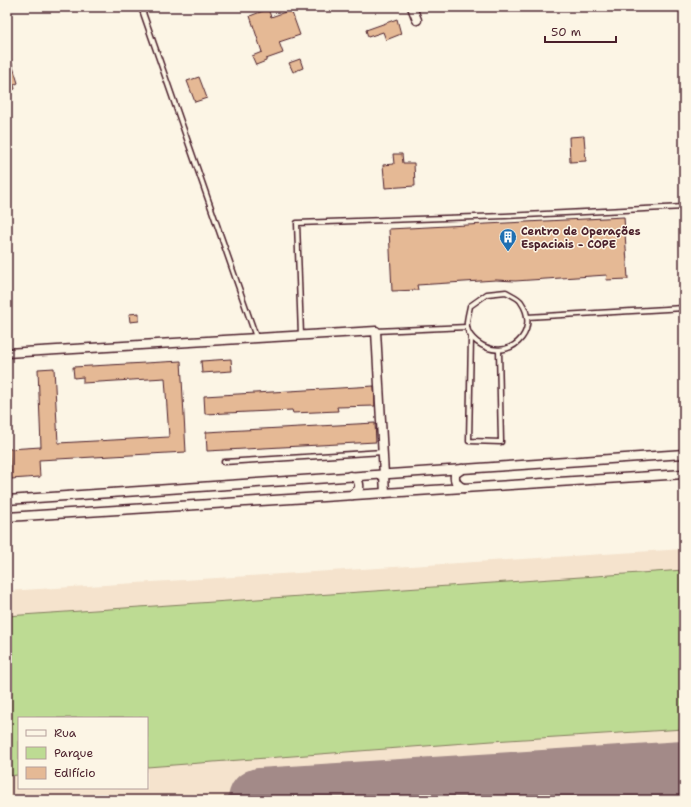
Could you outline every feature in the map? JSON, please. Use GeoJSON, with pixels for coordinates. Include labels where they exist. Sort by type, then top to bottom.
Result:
{"type":"FeatureCollection","features":[{"type":"Feature","properties":{"kind":"street"},"geometry":{"type":"LineString","coordinates":[[412,7],[416,20]]}},
{"type":"Feature","properties":{"kind":"street"},"geometry":{"type":"LineString","coordinates":[[7,353],[376,331],[385,493]]}},
{"type":"Feature","properties":{"kind":"street"},"geometry":{"type":"LineString","coordinates":[[7,500],[684,454]]}},
{"type":"Feature","properties":{"kind":"street"},"geometry":{"type":"LineString","coordinates":[[462,468],[455,474],[455,480],[458,486],[464,488]]}},
{"type":"Feature","properties":{"kind":"street"},"geometry":{"type":"LineString","coordinates":[[7,517],[684,474]]}},
{"type":"Feature","properties":{"kind":"street"},"geometry":{"type":"LineString","coordinates":[[350,476],[356,478],[359,486],[357,492],[351,495]]}},
{"type":"Feature","properties":{"kind":"lane"},"geometry":{"type":"LineString","coordinates":[[141,7],[256,337]]}},
{"type":"Feature","properties":{"kind":"lane"},"geometry":{"type":"LineString","coordinates":[[301,335],[297,223],[505,216],[684,207]]}},
{"type":"Feature","properties":{"kind":"lane"},"geometry":{"type":"LineString","coordinates":[[471,337],[485,348],[500,351],[516,345],[526,332],[527,317],[521,301],[506,292],[487,294],[470,306],[467,327],[471,337],[469,441],[501,442],[500,351]]}},
{"type":"Feature","properties":{"kind":"lane"},"geometry":{"type":"LineString","coordinates":[[527,317],[684,308]]}},
{"type":"Feature","properties":{"kind":"lane"},"geometry":{"type":"LineString","coordinates":[[376,331],[467,327]]}},
{"type":"Feature","properties":{"kind":"lane"},"geometry":{"type":"LineString","coordinates":[[224,462],[383,452]]}},
{"type":"Feature","properties":{"kind":"shaded area"},"geometry":{"type":"Polygon","coordinates":[[[684,549],[684,800],[7,800],[7,591],[684,549]]]}},
{"type":"Feature","properties":{"kind":"green space"},"geometry":{"type":"Polygon","coordinates":[[[684,570],[684,729],[492,741],[148,767],[148,717],[18,717],[18,775],[7,776],[7,616],[684,570]]]}},
{"type":"Feature","properties":{"kind":"building"},"geometry":{"type":"Polygon","coordinates":[[[268,9],[271,17],[291,10],[300,35],[279,42],[283,53],[266,59],[266,61],[256,65],[252,56],[262,52],[250,16],[268,9]]]}},
{"type":"Feature","properties":{"kind":"building"},"geometry":{"type":"Polygon","coordinates":[[[397,19],[401,34],[386,40],[383,32],[368,37],[366,30],[397,19]]]}},
{"type":"Feature","properties":{"kind":"building"},"geometry":{"type":"Polygon","coordinates":[[[7,54],[9,54],[18,83],[14,85],[15,89],[7,92],[7,54]]]}},
{"type":"Feature","properties":{"kind":"building"},"geometry":{"type":"Polygon","coordinates":[[[300,59],[303,68],[293,72],[289,63],[300,59]]]}},
{"type":"Feature","properties":{"kind":"building"},"geometry":{"type":"Polygon","coordinates":[[[199,77],[207,98],[195,102],[187,81],[199,77]]]}},
{"type":"Feature","properties":{"kind":"building"},"geometry":{"type":"Polygon","coordinates":[[[584,136],[586,161],[570,162],[569,137],[584,136]]]}},
{"type":"Feature","properties":{"kind":"building"},"geometry":{"type":"Polygon","coordinates":[[[393,154],[402,154],[403,163],[414,163],[415,186],[385,188],[383,165],[394,164],[393,154]]]}},
{"type":"Feature","properties":{"kind":"building","name":"Centro de Operações Espaciais - COPE"},"geometry":{"type":"Polygon","coordinates":[[[624,217],[628,279],[606,280],[607,275],[515,281],[496,280],[417,285],[418,290],[392,291],[389,229],[624,217]]]}},
{"type":"Feature","properties":{"kind":"building"},"geometry":{"type":"Polygon","coordinates":[[[139,313],[139,321],[130,322],[129,314],[139,313]]]}},
{"type":"Feature","properties":{"kind":"building"},"geometry":{"type":"Polygon","coordinates":[[[231,359],[232,371],[202,373],[201,361],[231,359]]]}},
{"type":"Feature","properties":{"kind":"building"},"geometry":{"type":"Polygon","coordinates":[[[181,361],[186,452],[39,460],[40,477],[11,479],[9,449],[41,447],[38,369],[54,368],[58,443],[169,437],[165,378],[83,383],[83,377],[74,378],[73,367],[181,361]]]}},
{"type":"Feature","properties":{"kind":"building"},"geometry":{"type":"Polygon","coordinates":[[[374,386],[375,406],[337,407],[338,411],[293,413],[292,410],[205,414],[204,396],[374,386]]]}},
{"type":"Feature","properties":{"kind":"building"},"geometry":{"type":"Polygon","coordinates":[[[375,423],[376,442],[207,451],[206,432],[375,423]]]}},
{"type":"Feature","properties":{"kind":"taxiway"},"geometry":{"type":"LineString","coordinates":[[606,779],[640,786],[671,800]]}},
{"type":"Feature","properties":{"kind":"runway"},"geometry":{"type":"LineString","coordinates":[[260,800],[684,773]]}},
{"type":"Feature","properties":{"kind":"place","name":"Centro de Operações Espaciais - COPE"},"geometry":{"type":"Point","coordinates":[508,252]}}]}
